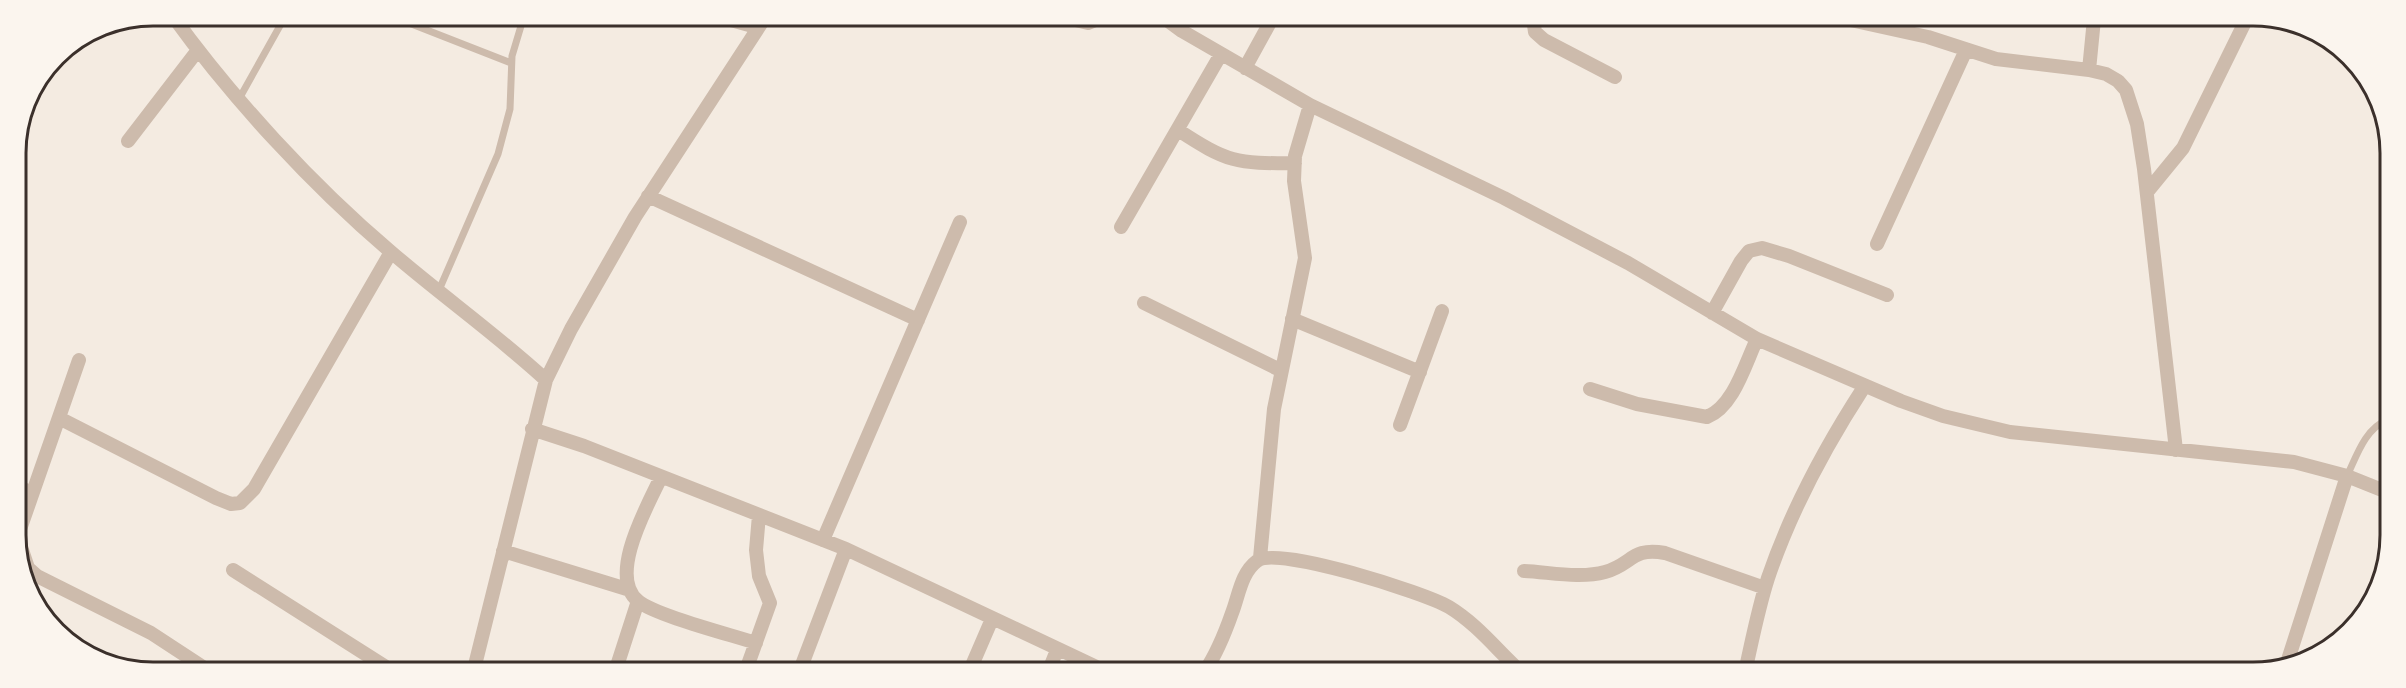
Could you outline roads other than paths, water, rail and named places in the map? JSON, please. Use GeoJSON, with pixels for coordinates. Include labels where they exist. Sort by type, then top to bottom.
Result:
{"type":"FeatureCollection","features":[{"type":"Feature","properties":{"kind":"street"},"geometry":{"type":"LineString","coordinates":[[180,26],[238,99],[326,191],[391,252],[546,380]]}},
{"type":"Feature","properties":{"kind":"street"},"geometry":{"type":"LineString","coordinates":[[476,662],[546,380],[571,329],[648,196],[760,26]]}},
{"type":"Feature","properties":{"kind":"street"},"geometry":{"type":"LineString","coordinates":[[1177,26],[1310,105],[1571,232],[1757,339],[1864,387],[1943,416],[2010,432],[2294,462],[2347,476],[2380,489]]}},
{"type":"Feature","properties":{"kind":"street"},"geometry":{"type":"LineString","coordinates":[[1245,68],[1268,26]]}},
{"type":"Feature","properties":{"kind":"street"},"geometry":{"type":"LineString","coordinates":[[1534,26],[1535,32],[1544,40],[1615,77]]}},
{"type":"Feature","properties":{"kind":"street"},"geometry":{"type":"LineString","coordinates":[[1885,26],[1966,50],[2024,64],[2089,70],[2118,81],[2126,90],[2137,124],[2176,450]]}},
{"type":"Feature","properties":{"kind":"street"},"geometry":{"type":"LineString","coordinates":[[2089,70],[2093,26]]}},
{"type":"Feature","properties":{"kind":"street"},"geometry":{"type":"LineString","coordinates":[[2146,192],[2183,148],[2243,26]]}},
{"type":"Feature","properties":{"kind":"street"},"geometry":{"type":"LineString","coordinates":[[128,141],[198,50]]}},
{"type":"Feature","properties":{"kind":"street"},"geometry":{"type":"LineString","coordinates":[[1877,244],[1966,50]]}},
{"type":"Feature","properties":{"kind":"street"},"geometry":{"type":"LineString","coordinates":[[1121,226],[1221,54]]}},
{"type":"Feature","properties":{"kind":"street"},"geometry":{"type":"LineString","coordinates":[[1210,662],[1223,637],[1243,580],[1251,566],[1260,558],[1280,370],[1305,258],[1295,163],[1300,132],[1310,105]]}},
{"type":"Feature","properties":{"kind":"street"},"geometry":{"type":"LineString","coordinates":[[1178,130],[1213,153],[1231,160],[1250,164],[1295,163]]}},
{"type":"Feature","properties":{"kind":"street"},"geometry":{"type":"LineString","coordinates":[[648,196],[918,320]]}},
{"type":"Feature","properties":{"kind":"street"},"geometry":{"type":"LineString","coordinates":[[824,540],[960,222]]}},
{"type":"Feature","properties":{"kind":"street"},"geometry":{"type":"LineString","coordinates":[[1712,313],[1741,261],[1749,251],[1762,248],[1887,295]]}},
{"type":"Feature","properties":{"kind":"street"},"geometry":{"type":"LineString","coordinates":[[59,418],[216,498],[231,504],[240,503],[254,489],[391,252]]}},
{"type":"Feature","properties":{"kind":"street"},"geometry":{"type":"LineString","coordinates":[[1144,303],[1280,370]]}},
{"type":"Feature","properties":{"kind":"street"},"geometry":{"type":"LineString","coordinates":[[1400,425],[1442,311]]}},
{"type":"Feature","properties":{"kind":"street"},"geometry":{"type":"LineString","coordinates":[[1292,319],[1420,372]]}},
{"type":"Feature","properties":{"kind":"street"},"geometry":{"type":"LineString","coordinates":[[1590,389],[1637,404],[1707,417],[1716,413],[1731,393],[1757,339]]}},
{"type":"Feature","properties":{"kind":"street"},"geometry":{"type":"LineString","coordinates":[[26,512],[79,360]]}},
{"type":"Feature","properties":{"kind":"street"},"geometry":{"type":"LineString","coordinates":[[1748,662],[1766,588],[1783,539],[1837,428],[1864,387]]}},
{"type":"Feature","properties":{"kind":"street"},"geometry":{"type":"LineString","coordinates":[[532,429],[846,549],[1085,662]]}},
{"type":"Feature","properties":{"kind":"street"},"geometry":{"type":"LineString","coordinates":[[2289,657],[2347,476]]}},
{"type":"Feature","properties":{"kind":"street"},"geometry":{"type":"LineString","coordinates":[[618,662],[634,596],[626,574],[629,552],[661,477]]}},
{"type":"Feature","properties":{"kind":"street"},"geometry":{"type":"LineString","coordinates":[[26,490],[32,494]]}},
{"type":"Feature","properties":{"kind":"street"},"geometry":{"type":"LineString","coordinates":[[749,662],[770,603],[759,576],[756,550],[759,515]]}},
{"type":"Feature","properties":{"kind":"street"},"geometry":{"type":"LineString","coordinates":[[803,662],[846,549]]}},
{"type":"Feature","properties":{"kind":"street"},"geometry":{"type":"LineString","coordinates":[[1524,571],[1603,573],[1638,553],[1649,550],[1665,553],[1766,588]]}},
{"type":"Feature","properties":{"kind":"street"},"geometry":{"type":"LineString","coordinates":[[503,551],[634,596],[756,643]]}},
{"type":"Feature","properties":{"kind":"street"},"geometry":{"type":"LineString","coordinates":[[1260,558],[1297,561],[1334,568],[1430,598],[1450,608],[1471,623],[1511,662]]}},
{"type":"Feature","properties":{"kind":"street"},"geometry":{"type":"LineString","coordinates":[[233,570],[377,662]]}},
{"type":"Feature","properties":{"kind":"street"},"geometry":{"type":"LineString","coordinates":[[32,575],[151,633],[195,662]]}},
{"type":"Feature","properties":{"kind":"street"},"geometry":{"type":"LineString","coordinates":[[973,662],[992,619]]}},
{"type":"Feature","properties":{"kind":"street"},"geometry":{"type":"LineString","coordinates":[[1053,662],[1058,650]]}},
{"type":"Feature","properties":{"kind":"lane"},"geometry":{"type":"LineString","coordinates":[[238,99],[280,26]]}},
{"type":"Feature","properties":{"kind":"lane"},"geometry":{"type":"LineString","coordinates":[[418,26],[511,63]]}},
{"type":"Feature","properties":{"kind":"lane"},"geometry":{"type":"LineString","coordinates":[[439,290],[498,154],[510,109],[511,63],[521,26]]}},
{"type":"Feature","properties":{"kind":"lane"},"geometry":{"type":"LineString","coordinates":[[739,26],[757,31]]}},
{"type":"Feature","properties":{"kind":"lane"},"geometry":{"type":"LineString","coordinates":[[2347,476],[2367,435],[2380,423]]}}]}
